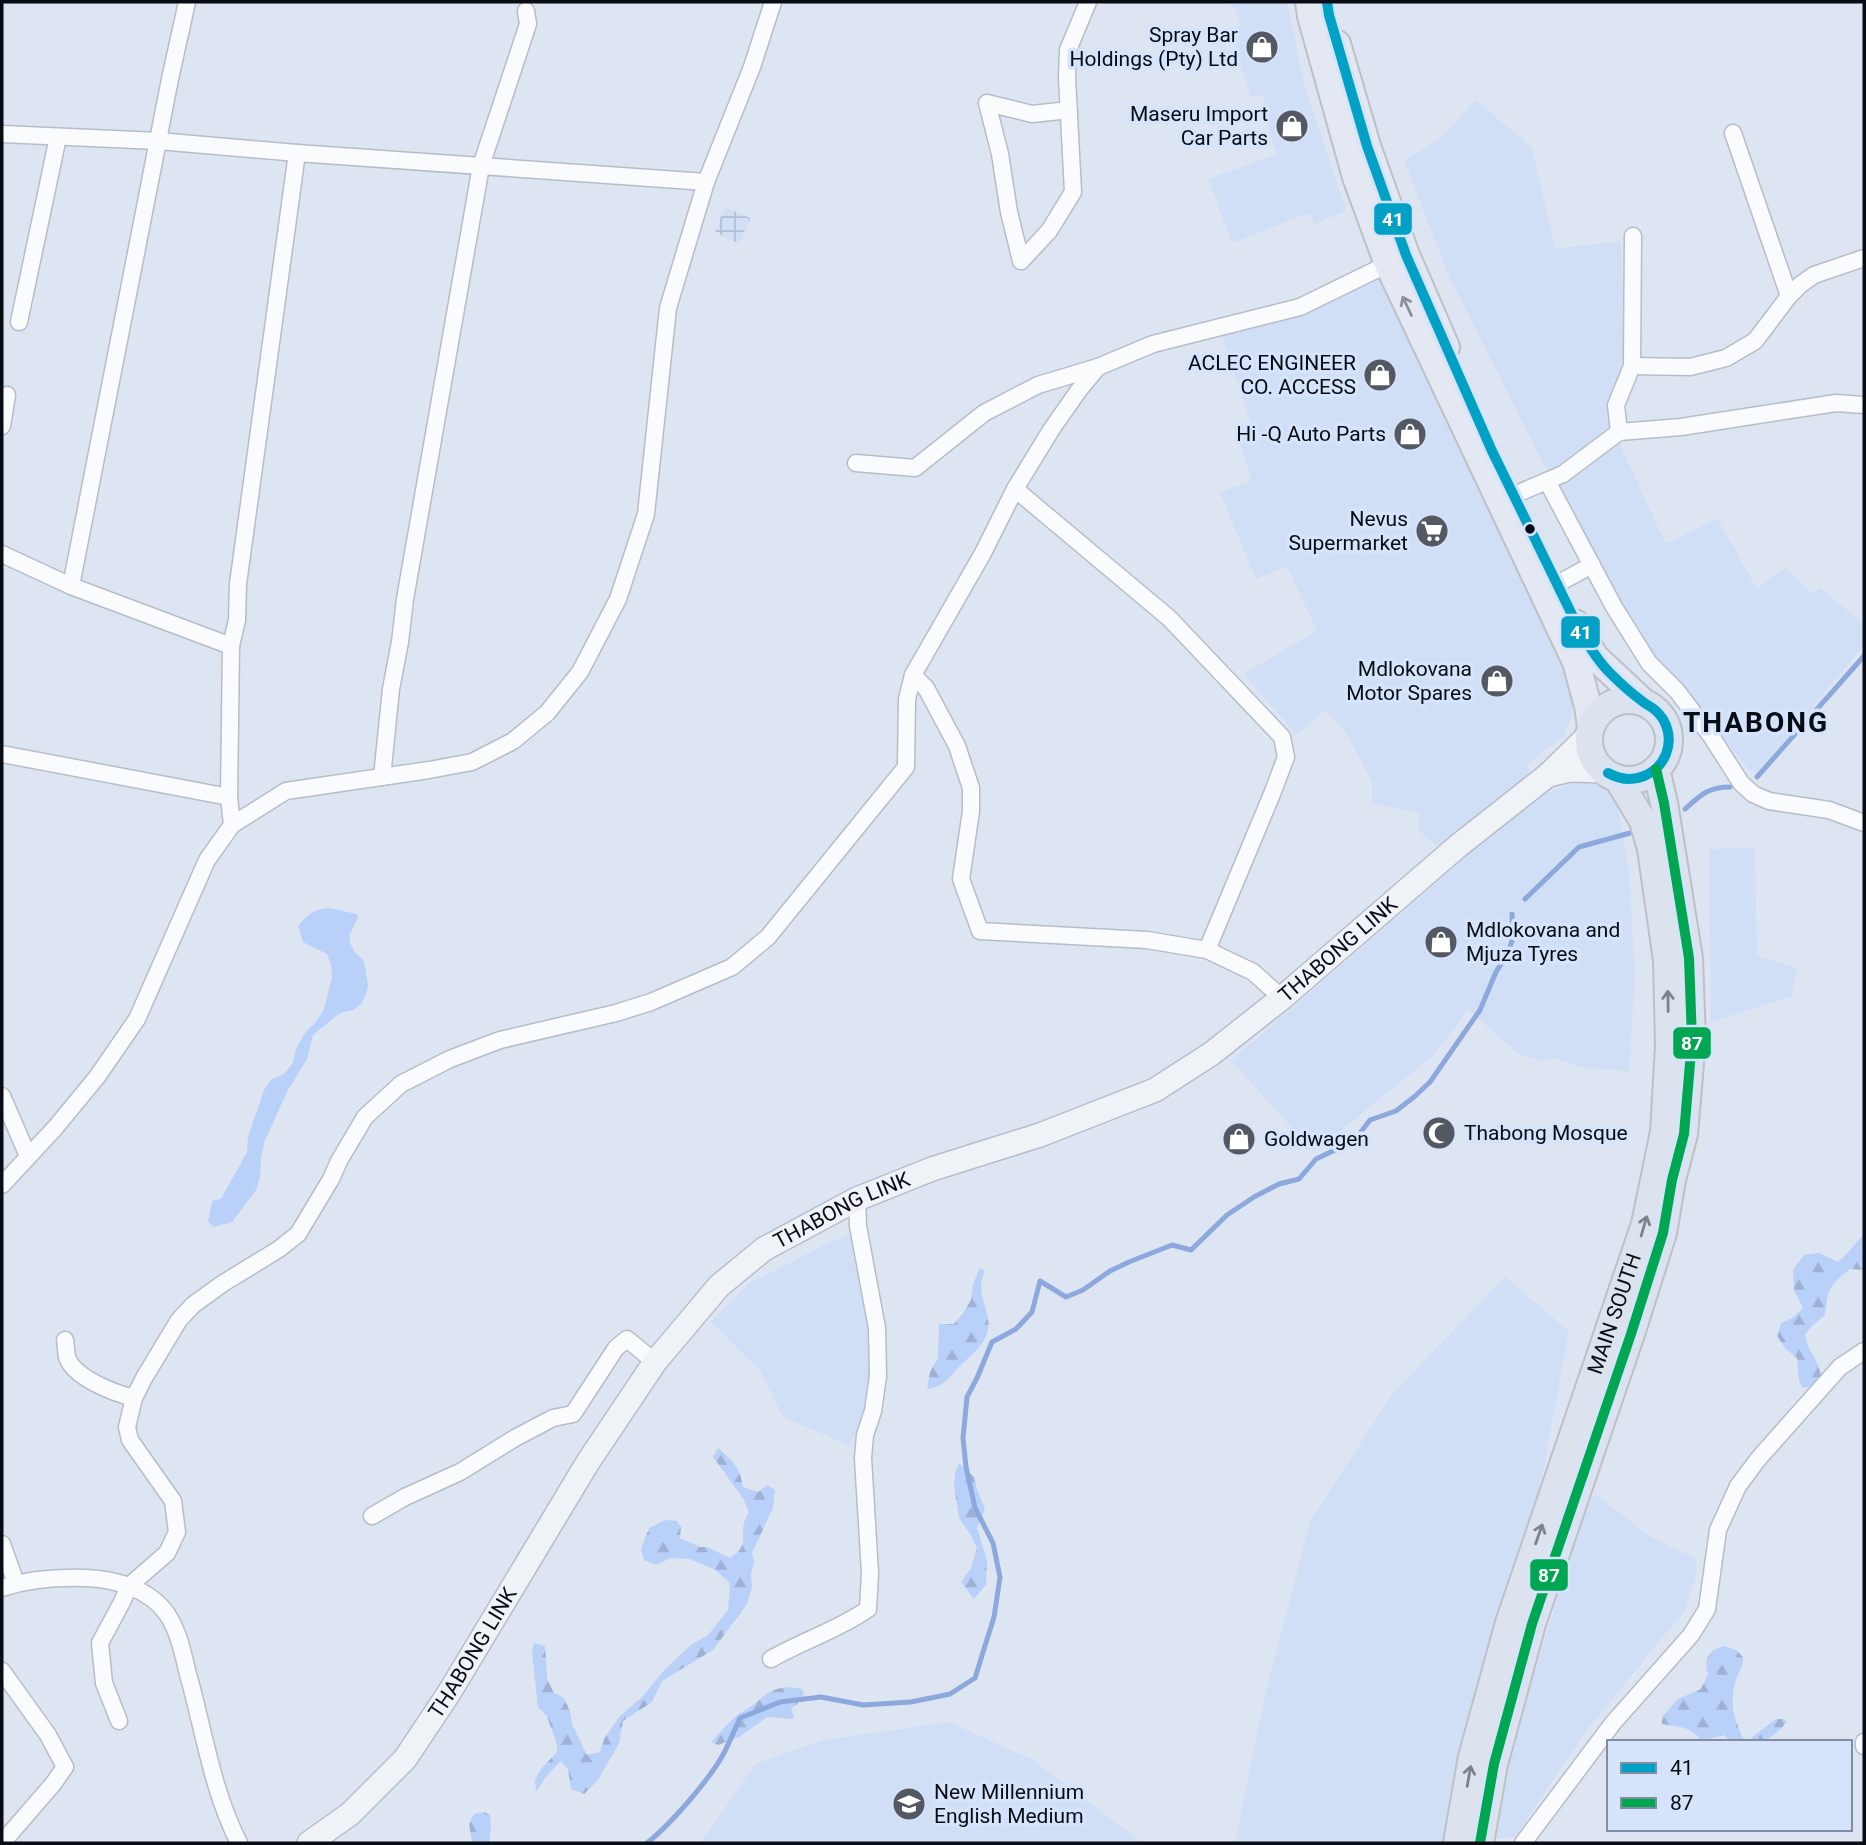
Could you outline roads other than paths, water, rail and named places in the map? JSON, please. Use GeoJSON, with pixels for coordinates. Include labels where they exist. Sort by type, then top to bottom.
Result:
{"type":"FeatureCollection","features":[{"type":"Feature","properties":{"kind":"highway"},"geometry":{"type":"LineString","coordinates":[[1590,730],[1598,715],[1607,706],[1618,701],[1643,702]]}},
{"type":"Feature","properties":{"kind":"highway","name":"MAIN SOUTH"},"geometry":{"type":"LineString","coordinates":[[1480,1843],[1494,1764],[1532,1624],[1631,1334],[1662,1234],[1684,1133],[1692,1040],[1689,958],[1656,769],[1664,760],[1669,738],[1667,726],[1661,716],[1643,702]]}},
{"type":"Feature","properties":{"kind":"highway","name":"MAIN SOUTH"},"geometry":{"type":"LineString","coordinates":[[1457,1843],[1472,1756],[1509,1623],[1645,1224],[1664,1132],[1670,1046],[1667,960],[1651,849],[1643,821],[1611,774],[1592,754],[1590,730]]}},
{"type":"Feature","properties":{"kind":"highway"},"geometry":{"type":"LineString","coordinates":[[1611,774],[1628,779],[1638,778],[1656,769]]}},
{"type":"Feature","properties":{"kind":"main road","name":"MAIN SOUTH"},"geometry":{"type":"LineString","coordinates":[[1309,2],[1356,177],[1579,629],[1595,657],[1643,702]]}},
{"type":"Feature","properties":{"kind":"main road","name":"MAIN SOUTH"},"geometry":{"type":"LineString","coordinates":[[1328,2],[1329,15],[1397,259],[1577,662],[1588,706],[1590,730]]}},
{"type":"Feature","properties":{"kind":"main road","name":"THABONG LINK"},"geometry":{"type":"LineString","coordinates":[[309,1843],[350,1814],[405,1759],[449,1693],[588,1462],[655,1362],[719,1286],[764,1249],[857,1199],[932,1169],[1040,1135],[1155,1090],[1211,1054],[1282,998],[1458,846],[1548,775],[1590,730]]}},
{"type":"Feature","properties":{"kind":"main road"},"geometry":{"type":"LineString","coordinates":[[1548,775],[1570,770],[1611,774]]}},
{"type":"Feature","properties":{"kind":"street"},"geometry":{"type":"LineString","coordinates":[[72,586],[187,2]]}},
{"type":"Feature","properties":{"kind":"street"},"geometry":{"type":"LineString","coordinates":[[2,1185],[55,1128],[97,1077],[137,1019],[207,860],[232,825],[286,791],[472,762],[513,741],[547,713],[580,672],[618,599],[646,514],[667,308],[706,182],[752,66],[773,2]]}},
{"type":"Feature","properties":{"kind":"street"},"geometry":{"type":"LineString","coordinates":[[1069,110],[1032,114],[987,103],[1021,261],[1049,231],[1073,192],[1068,50],[1088,2]]}},
{"type":"Feature","properties":{"kind":"street"},"geometry":{"type":"LineString","coordinates":[[382,777],[391,689],[405,599],[481,166],[528,24],[526,11]]}},
{"type":"Feature","properties":{"kind":"street"},"geometry":{"type":"LineString","coordinates":[[1733,133],[1789,296]]}},
{"type":"Feature","properties":{"kind":"street"},"geometry":{"type":"LineString","coordinates":[[2,135],[158,141],[706,182]]}},
{"type":"Feature","properties":{"kind":"street"},"geometry":{"type":"LineString","coordinates":[[19,322],[58,137]]}},
{"type":"Feature","properties":{"kind":"street"},"geometry":{"type":"LineString","coordinates":[[232,825],[229,797],[231,646],[237,620],[239,584],[297,153]]}},
{"type":"Feature","properties":{"kind":"street"},"geometry":{"type":"LineString","coordinates":[[1619,432],[1616,405],[1632,366],[1633,236]]}},
{"type":"Feature","properties":{"kind":"street"},"geometry":{"type":"LineString","coordinates":[[1632,366],[1690,367],[1726,358],[1755,341],[1800,285],[1814,275],[1864,258]]}},
{"type":"Feature","properties":{"kind":"street"},"geometry":{"type":"LineString","coordinates":[[856,464],[915,468],[984,413],[1038,384],[1098,367],[1153,344],[1300,307],[1397,259]]}},
{"type":"Feature","properties":{"kind":"street"},"geometry":{"type":"LineString","coordinates":[[120,1721],[104,1684],[100,1643],[129,1586],[167,1553],[177,1532],[173,1501],[130,1440],[127,1427],[134,1398],[179,1320],[193,1305],[222,1284],[271,1255],[298,1234],[365,1117],[401,1084],[450,1059],[500,1040],[616,1013],[651,1002],[732,967],[768,937],[906,768],[907,699],[913,675],[983,553],[1015,489],[1051,430],[1098,367]]}},
{"type":"Feature","properties":{"kind":"street"},"geometry":{"type":"LineString","coordinates":[[2,426],[7,394]]}},
{"type":"Feature","properties":{"kind":"street"},"geometry":{"type":"LineString","coordinates":[[1514,495],[1563,474],[1619,432],[1681,427],[1836,403],[1864,405]]}},
{"type":"Feature","properties":{"kind":"street"},"geometry":{"type":"LineString","coordinates":[[1548,481],[1614,607],[1649,663],[1677,691],[1711,736],[1741,783],[1753,794],[1769,801],[1829,810],[1864,823]]}},
{"type":"Feature","properties":{"kind":"street"},"geometry":{"type":"LineString","coordinates":[[1015,489],[1170,618],[1282,737],[1286,757],[1207,950]]}},
{"type":"Feature","properties":{"kind":"street"},"geometry":{"type":"LineString","coordinates":[[2,554],[72,586],[231,646]]}},
{"type":"Feature","properties":{"kind":"street"},"geometry":{"type":"LineString","coordinates":[[1557,584],[1592,565]]}},
{"type":"Feature","properties":{"kind":"street"},"geometry":{"type":"LineString","coordinates":[[913,675],[926,688],[957,746],[971,788],[971,811],[961,879],[980,930],[1147,940],[1207,950],[1253,972],[1282,998]]}},
{"type":"Feature","properties":{"kind":"street"},"geometry":{"type":"LineString","coordinates":[[2,754],[229,797]]}},
{"type":"Feature","properties":{"kind":"street"},"geometry":{"type":"LineString","coordinates":[[2,1096],[28,1156]]}},
{"type":"Feature","properties":{"kind":"street"},"geometry":{"type":"LineString","coordinates":[[771,1658],[853,1619],[867,1609],[870,1573],[863,1458],[865,1435],[873,1411],[878,1376],[877,1328],[858,1226],[857,1199]]}},
{"type":"Feature","properties":{"kind":"street"},"geometry":{"type":"LineString","coordinates":[[372,1516],[405,1497],[460,1472],[514,1438],[554,1418],[573,1414],[616,1348],[627,1339],[655,1362]]}},
{"type":"Feature","properties":{"kind":"street"},"geometry":{"type":"LineString","coordinates":[[65,1340],[68,1359],[78,1371],[101,1387],[134,1398]]}},
{"type":"Feature","properties":{"kind":"street"},"geometry":{"type":"LineString","coordinates":[[1523,1843],[1613,1723],[1691,1635],[1707,1609],[1718,1530],[1738,1486],[1759,1458],[1840,1367],[1864,1351]]}},
{"type":"Feature","properties":{"kind":"street"},"geometry":{"type":"LineString","coordinates":[[2,1544],[9,1586],[59,1577],[99,1578],[129,1586],[151,1598],[166,1613],[177,1635],[198,1709],[214,1783],[230,1827],[239,1843]]}},
{"type":"Feature","properties":{"kind":"street"},"geometry":{"type":"LineString","coordinates":[[2,1671],[48,1735],[65,1767],[2,1843]]}},
{"type":"Feature","properties":{"kind":"waterway"},"geometry":{"type":"LineString","coordinates":[[1757,777],[1864,656]]}},
{"type":"Feature","properties":{"kind":"waterway"},"geometry":{"type":"LineString","coordinates":[[1685,809],[1710,790],[1730,787]]}},
{"type":"Feature","properties":{"kind":"waterway"},"geometry":{"type":"LineString","coordinates":[[1525,899],[1579,847],[1630,833]]}},
{"type":"Feature","properties":{"kind":"waterway"},"geometry":{"type":"LineString","coordinates":[[647,1843],[678,1813],[709,1776],[724,1753],[740,1718],[780,1702],[821,1697],[863,1705],[911,1702],[950,1694],[975,1678],[994,1617],[1000,1577],[993,1543],[975,1508],[963,1438],[967,1397],[992,1342],[1016,1329],[1032,1312],[1040,1281],[1066,1297],[1083,1290],[1110,1271],[1172,1245],[1191,1250],[1227,1215],[1279,1184],[1299,1179],[1316,1159],[1354,1141],[1370,1120],[1396,1111],[1414,1097],[1430,1082],[1480,1010],[1513,938],[1512,914]]}},
{"type":"Feature","properties":{"kind":"place","name":"Spray Bar Holdings (Pty) Ltd"},"geometry":{"type":"Point","coordinates":[1262,47]}},
{"type":"Feature","properties":{"kind":"place","name":"Maseru Import Car Parts"},"geometry":{"type":"Point","coordinates":[1292,126]}},
{"type":"Feature","properties":{"kind":"place","name":"ACLEC ENGINEER CO. ACCESS"},"geometry":{"type":"Point","coordinates":[1380,375]}},
{"type":"Feature","properties":{"kind":"place","name":"Hi -Q Auto Parts"},"geometry":{"type":"Point","coordinates":[1410,434]}},
{"type":"Feature","properties":{"kind":"place","name":"Nevus Supermarket"},"geometry":{"type":"Point","coordinates":[1432,531]}},
{"type":"Feature","properties":{"kind":"place","name":"Mdlokovana Motor Spares"},"geometry":{"type":"Point","coordinates":[1497,681]}},
{"type":"Feature","properties":{"kind":"place","name":"Mdlokovana and Mjuza Tyres"},"geometry":{"type":"Point","coordinates":[1441,942]}},
{"type":"Feature","properties":{"kind":"place","name":"Thabong Mosque"},"geometry":{"type":"Point","coordinates":[1439,1133]}},
{"type":"Feature","properties":{"kind":"place","name":"Goldwagen"},"geometry":{"type":"Point","coordinates":[1239,1139]}},
{"type":"Feature","properties":{"kind":"place","name":"New Millennium English Medium"},"geometry":{"type":"Point","coordinates":[909,1804]}},
{"type":"Feature","properties":{"kind":"district","name":"THABONG"},"geometry":{"type":"Point","coordinates":[1756,722]}}]}
